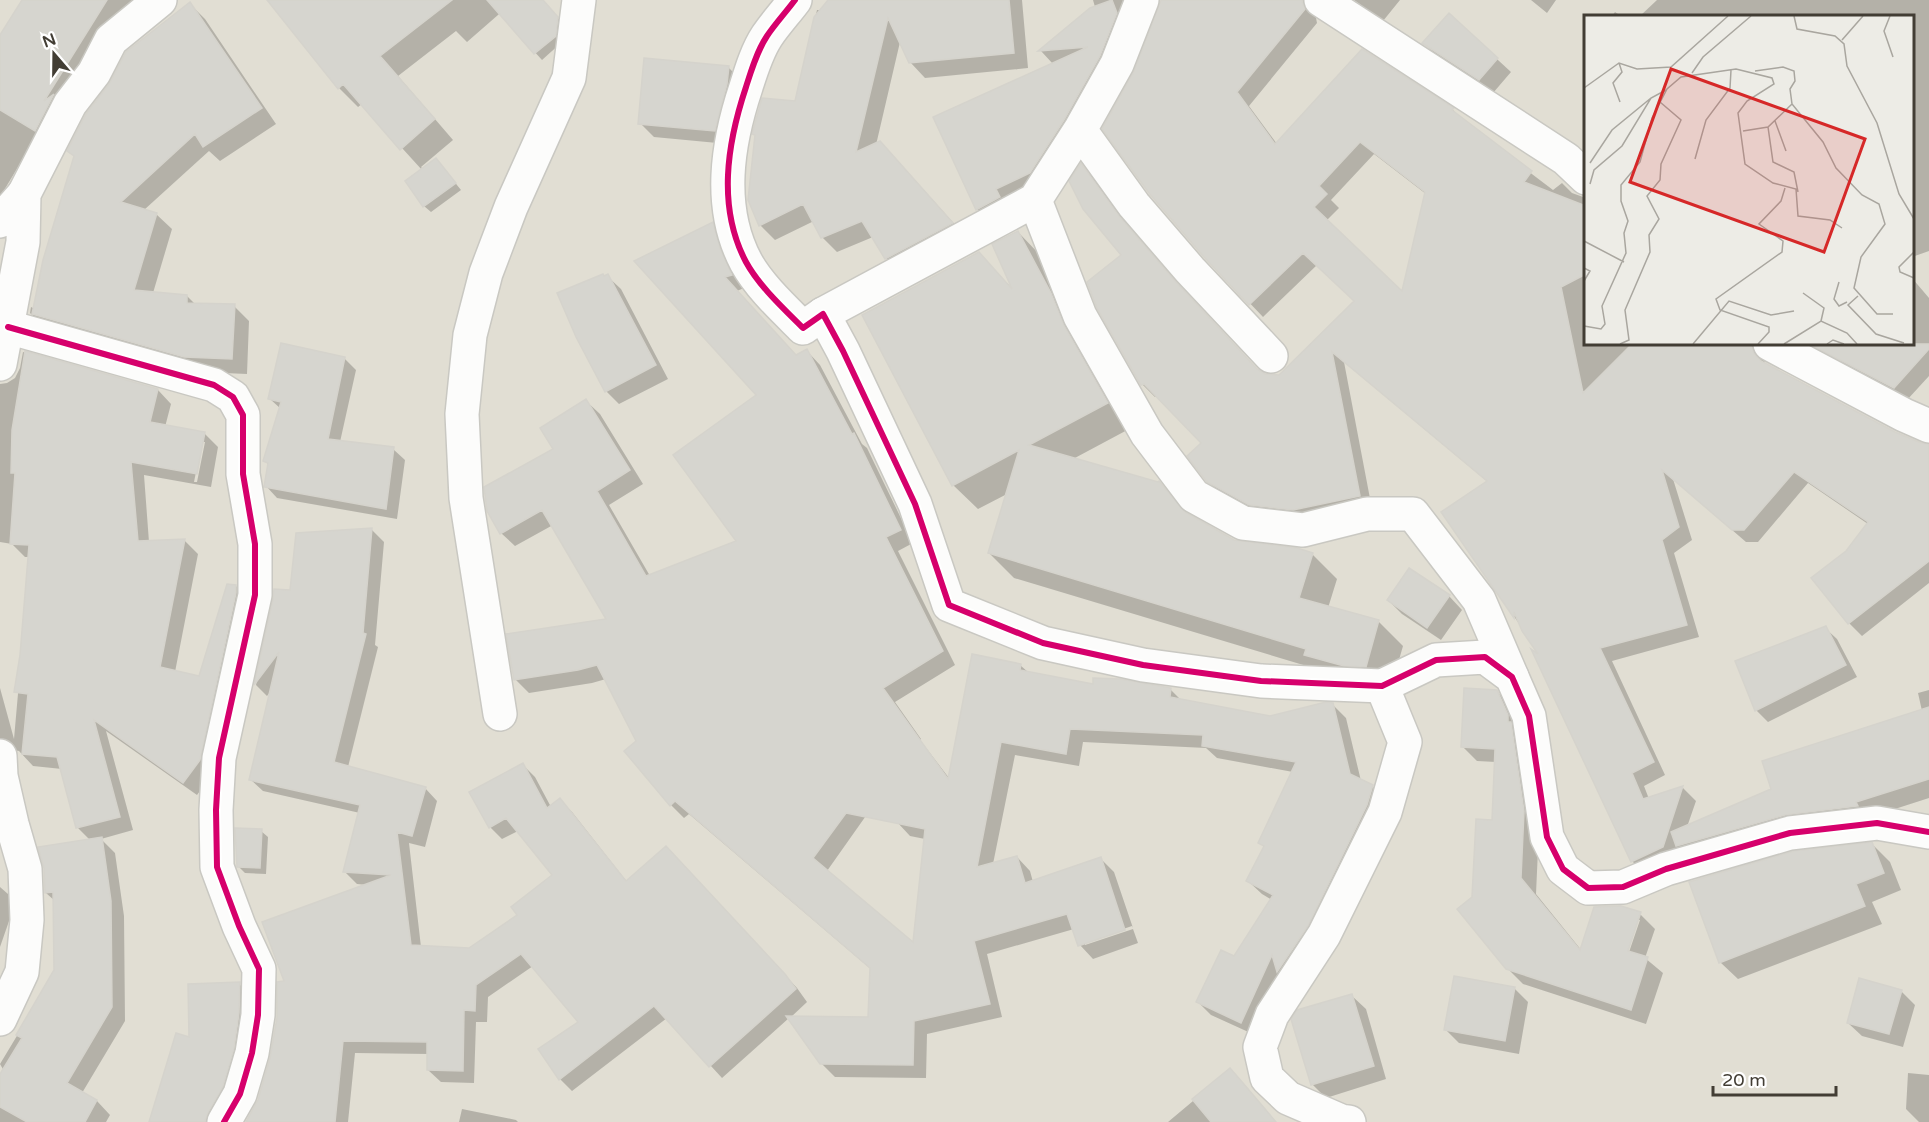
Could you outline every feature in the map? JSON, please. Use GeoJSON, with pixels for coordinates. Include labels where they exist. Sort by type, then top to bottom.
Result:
{"type":"FeatureCollection","features":[{"type":"Feature","properties":{"kind":"street"},"geometry":{"type":"LineString","coordinates":[[0,221],[24,194],[70,104],[94,73],[111,40],[160,0]]}},
{"type":"Feature","properties":{"kind":"street"},"geometry":{"type":"LineString","coordinates":[[500,714],[466,498],[462,414],[470,335],[486,273],[511,207],[569,78],[579,0]]}},
{"type":"Feature","properties":{"kind":"street"},"geometry":{"type":"LineString","coordinates":[[795,0],[766,38],[750,75],[735,119],[727,170],[730,219],[746,262],[773,297],[803,328],[823,314],[1035,200],[1080,130],[1117,64],[1142,0]]}},
{"type":"Feature","properties":{"kind":"street"},"geometry":{"type":"LineString","coordinates":[[1321,0],[1566,159],[1584,176]]}},
{"type":"Feature","properties":{"kind":"street"},"geometry":{"type":"LineString","coordinates":[[1080,130],[1134,205],[1190,270],[1271,356]]}},
{"type":"Feature","properties":{"kind":"street"},"geometry":{"type":"LineString","coordinates":[[0,364],[23,242],[24,194]]}},
{"type":"Feature","properties":{"kind":"street"},"geometry":{"type":"LineString","coordinates":[[1035,200],[1080,316],[1147,434],[1194,496],[1243,523],[1303,530],[1367,514],[1413,514],[1479,600],[1529,716],[1547,837],[1563,869],[1588,888],[1623,887],[1666,869],[1790,833],[1877,823],[1929,832]]}},
{"type":"Feature","properties":{"kind":"street"},"geometry":{"type":"LineString","coordinates":[[823,314],[843,351],[915,504],[949,604],[1043,643],[1143,665],[1261,681],[1382,686],[1436,660],[1485,657],[1512,677]]}},
{"type":"Feature","properties":{"kind":"street"},"geometry":{"type":"LineString","coordinates":[[8,327],[214,385],[233,397],[243,416],[243,474],[255,544],[255,595],[219,758],[217,867],[239,926],[259,969],[258,1016],[252,1053],[240,1094],[224,1122]]}},
{"type":"Feature","properties":{"kind":"street"},"geometry":{"type":"LineString","coordinates":[[1772,345],[1929,426]]}},
{"type":"Feature","properties":{"kind":"street"},"geometry":{"type":"LineString","coordinates":[[1349,1122],[1341,1121],[1288,1098],[1267,1078],[1260,1047],[1272,1015],[1324,935],[1385,812],[1405,742],[1382,686]]}},
{"type":"Feature","properties":{"kind":"street"},"geometry":{"type":"LineString","coordinates":[[0,756],[1,776],[25,869],[27,920],[22,972],[0,1019]]}},
{"type":"Feature","properties":{"kind":"shaded area"},"geometry":{"type":"Polygon","coordinates":[[[0,0],[1929,0],[1929,1122],[0,1122],[0,0]]]}},
{"type":"Feature","properties":{"kind":"building"},"geometry":{"type":"Polygon","coordinates":[[[22,0],[107,0],[44,101],[54,94],[35,131],[0,110],[0,35],[22,0]]]}},
{"type":"Feature","properties":{"kind":"building"},"geometry":{"type":"Polygon","coordinates":[[[267,0],[452,0],[380,56],[435,119],[400,150],[343,84],[338,89],[267,0]]]}},
{"type":"Feature","properties":{"kind":"building"},"geometry":{"type":"Polygon","coordinates":[[[487,0],[543,0],[558,17],[556,36],[534,54],[487,0]]]}},
{"type":"Feature","properties":{"kind":"building"},"geometry":{"type":"Polygon","coordinates":[[[828,0],[1009,0],[1014,53],[909,63],[888,18],[856,152],[880,141],[953,223],[885,259],[862,221],[821,238],[803,204],[759,226],[748,200],[755,135],[752,134],[762,98],[795,101],[814,17],[828,0]]]}},
{"type":"Feature","properties":{"kind":"building"},"geometry":{"type":"Polygon","coordinates":[[[1112,0],[1117,13],[1100,56],[1064,120],[1030,173],[996,189],[1000,197],[976,210],[933,117],[1088,47],[1038,51],[1090,8],[1112,0]]]}},
{"type":"Feature","properties":{"kind":"building"},"geometry":{"type":"Polygon","coordinates":[[[1161,0],[1302,0],[1305,9],[1237,92],[1275,144],[1362,49],[1454,108],[1452,110],[1532,171],[1524,182],[1584,205],[1584,275],[1561,287],[1583,393],[1631,345],[1751,345],[1754,353],[1761,361],[1895,432],[1929,444],[1929,561],[1848,624],[1811,578],[1846,551],[1868,522],[1794,472],[1744,530],[1732,530],[1662,470],[1679,527],[1662,540],[1687,625],[1600,648],[1654,762],[1632,773],[1643,799],[1683,786],[1663,847],[1631,862],[1531,649],[1538,654],[1522,631],[1514,612],[1514,618],[1441,512],[1487,481],[1332,352],[1360,496],[1293,510],[1249,505],[1207,482],[1187,456],[1201,443],[1144,384],[1141,385],[1097,308],[1087,282],[1121,255],[1083,209],[1069,181],[1081,163],[1120,217],[1176,282],[1257,369],[1265,374],[1279,375],[1354,301],[1303,253],[1249,305],[1149,193],[1102,129],[1134,71],[1161,0]],[[1360,142],[1319,186],[1327,194],[1314,207],[1402,291],[1425,192],[1360,142]]]}},
{"type":"Feature","properties":{"kind":"building"},"geometry":{"type":"Polygon","coordinates":[[[190,2],[262,108],[203,147],[195,134],[121,202],[157,213],[134,290],[187,295],[187,303],[235,304],[232,359],[184,357],[32,314],[43,260],[74,156],[67,151],[86,114],[109,84],[126,52],[190,2]]]}},
{"type":"Feature","properties":{"kind":"building"},"geometry":{"type":"Polygon","coordinates":[[[1449,13],[1498,58],[1479,80],[1422,43],[1449,13]]]}},
{"type":"Feature","properties":{"kind":"building"},"geometry":{"type":"Polygon","coordinates":[[[644,58],[729,66],[727,84],[715,131],[638,124],[644,58]]]}},
{"type":"Feature","properties":{"kind":"building"},"geometry":{"type":"Polygon","coordinates":[[[436,158],[456,183],[423,207],[405,181],[436,158]]]}},
{"type":"Feature","properties":{"kind":"building"},"geometry":{"type":"Polygon","coordinates":[[[713,222],[720,248],[732,275],[725,277],[796,355],[807,349],[852,434],[854,433],[901,530],[886,537],[943,651],[883,688],[948,779],[972,654],[1021,664],[1020,670],[1093,684],[1093,678],[1121,679],[1171,688],[1170,697],[1270,716],[1326,702],[1333,703],[1350,774],[1373,785],[1367,805],[1308,926],[1277,972],[1272,955],[1241,1023],[1196,1002],[1221,950],[1234,956],[1273,895],[1246,881],[1264,846],[1258,843],[1296,762],[1202,746],[1203,735],[1070,729],[1066,754],[1001,742],[977,867],[1017,856],[1025,883],[1101,857],[1125,930],[1078,946],[1067,914],[974,941],[990,1004],[914,1021],[913,1065],[820,1064],[786,1016],[868,1017],[870,968],[675,801],[670,806],[624,751],[636,741],[597,665],[514,680],[506,634],[606,619],[542,510],[500,534],[487,511],[484,487],[553,449],[540,428],[586,399],[630,470],[597,491],[646,576],[736,541],[673,455],[756,395],[634,261],[713,222]],[[846,813],[813,858],[913,942],[925,829],[846,813]]]}},
{"type":"Feature","properties":{"kind":"building"},"geometry":{"type":"Polygon","coordinates":[[[1018,231],[1051,293],[1064,325],[1108,403],[1029,445],[1159,481],[1185,512],[1234,540],[1297,548],[1313,553],[1299,598],[1379,620],[1366,667],[1344,666],[1304,655],[1306,649],[988,553],[1019,450],[952,486],[862,315],[979,252],[1012,289],[992,244],[1018,231]]]}},
{"type":"Feature","properties":{"kind":"building"},"geometry":{"type":"Polygon","coordinates":[[[603,274],[604,276],[608,274],[656,365],[605,392],[576,337],[557,293],[603,274]]]}},
{"type":"Feature","properties":{"kind":"building"},"geometry":{"type":"Polygon","coordinates":[[[281,343],[345,357],[328,439],[394,447],[386,509],[264,487],[268,463],[263,461],[281,402],[268,399],[281,343]]]}},
{"type":"Feature","properties":{"kind":"building"},"geometry":{"type":"Polygon","coordinates":[[[1929,344],[1929,349],[1894,388],[1811,345],[1929,344]]]}},
{"type":"Feature","properties":{"kind":"building"},"geometry":{"type":"Polygon","coordinates":[[[25,351],[158,389],[150,422],[205,432],[197,474],[131,462],[138,541],[185,539],[160,667],[199,676],[227,584],[236,585],[200,760],[183,783],[94,720],[120,817],[76,828],[57,757],[22,754],[28,694],[14,692],[20,655],[29,545],[10,544],[15,473],[11,473],[12,430],[25,351]]]}},
{"type":"Feature","properties":{"kind":"building"},"geometry":{"type":"Polygon","coordinates":[[[372,528],[363,633],[366,634],[334,762],[426,787],[412,836],[397,832],[411,945],[469,948],[517,915],[511,907],[552,875],[506,818],[489,828],[469,792],[523,763],[547,808],[560,798],[626,881],[666,846],[785,974],[796,989],[709,1067],[654,1006],[559,1080],[538,1049],[578,1022],[521,954],[476,985],[475,1011],[464,1010],[463,1071],[427,1070],[427,1042],[343,1041],[335,1122],[246,1122],[258,1100],[270,1058],[277,1018],[277,982],[284,981],[262,922],[391,875],[343,872],[360,805],[249,780],[279,652],[254,685],[274,589],[290,590],[296,533],[372,528]]]}},
{"type":"Feature","properties":{"kind":"building"},"geometry":{"type":"Polygon","coordinates":[[[1409,568],[1450,595],[1427,628],[1387,600],[1409,568]]]}},
{"type":"Feature","properties":{"kind":"building"},"geometry":{"type":"Polygon","coordinates":[[[1826,626],[1846,665],[1755,711],[1735,661],[1826,626]]]}},
{"type":"Feature","properties":{"kind":"building"},"geometry":{"type":"Polygon","coordinates":[[[1464,688],[1497,690],[1508,715],[1508,722],[1511,722],[1524,811],[1521,878],[1580,950],[1594,907],[1621,906],[1641,912],[1628,951],[1648,957],[1631,1010],[1506,969],[1457,909],[1472,897],[1476,819],[1492,820],[1495,749],[1461,747],[1464,688]]]}},
{"type":"Feature","properties":{"kind":"building"},"geometry":{"type":"Polygon","coordinates":[[[1929,707],[1929,779],[1856,802],[1858,806],[1785,815],[1676,846],[1671,832],[1771,789],[1762,761],[1929,707]]]}},
{"type":"Feature","properties":{"kind":"building"},"geometry":{"type":"Polygon","coordinates":[[[235,828],[262,829],[260,868],[237,867],[235,828]]]}},
{"type":"Feature","properties":{"kind":"building"},"geometry":{"type":"Polygon","coordinates":[[[102,837],[111,901],[112,1007],[67,1083],[97,1100],[85,1122],[27,1122],[0,1107],[0,1074],[22,1038],[16,1035],[54,970],[53,892],[45,893],[44,868],[38,847],[102,837]]]}},
{"type":"Feature","properties":{"kind":"building"},"geometry":{"type":"Polygon","coordinates":[[[1872,842],[1884,873],[1856,884],[1865,906],[1719,963],[1689,882],[1794,851],[1872,842]]]}},
{"type":"Feature","properties":{"kind":"building"},"geometry":{"type":"Polygon","coordinates":[[[1454,976],[1515,987],[1505,1041],[1444,1030],[1454,976]]]}},
{"type":"Feature","properties":{"kind":"building"},"geometry":{"type":"Polygon","coordinates":[[[1859,978],[1902,990],[1889,1034],[1847,1023],[1859,978]]]}},
{"type":"Feature","properties":{"kind":"building"},"geometry":{"type":"Polygon","coordinates":[[[240,982],[234,1049],[223,1087],[205,1122],[149,1122],[176,1033],[189,1037],[188,984],[240,982]]]}},
{"type":"Feature","properties":{"kind":"building"},"geometry":{"type":"Polygon","coordinates":[[[1352,994],[1374,1066],[1311,1085],[1291,1019],[1297,1010],[1352,994]]]}},
{"type":"Feature","properties":{"kind":"building"},"geometry":{"type":"Polygon","coordinates":[[[1230,1068],[1276,1122],[1211,1122],[1192,1099],[1230,1068]]]}},
{"type":"Feature","properties":{"kind":"cycle path"},"geometry":{"type":"LineString","coordinates":[[795,0],[760,48],[739,109],[728,175],[731,219],[746,262],[780,305],[803,328],[823,314],[843,351],[915,504],[949,605],[1043,643],[1143,665],[1261,681],[1382,686],[1436,660],[1485,657],[1512,677],[1529,716],[1547,837],[1563,869],[1588,888],[1623,887],[1666,869],[1790,833],[1877,823],[1929,832]]}},
{"type":"Feature","properties":{"kind":"cycle path"},"geometry":{"type":"LineString","coordinates":[[8,327],[214,385],[233,397],[243,415],[243,474],[255,544],[255,595],[219,758],[216,810],[217,867],[239,926],[259,969],[258,1015],[252,1053],[240,1094],[224,1122]]}}]}
